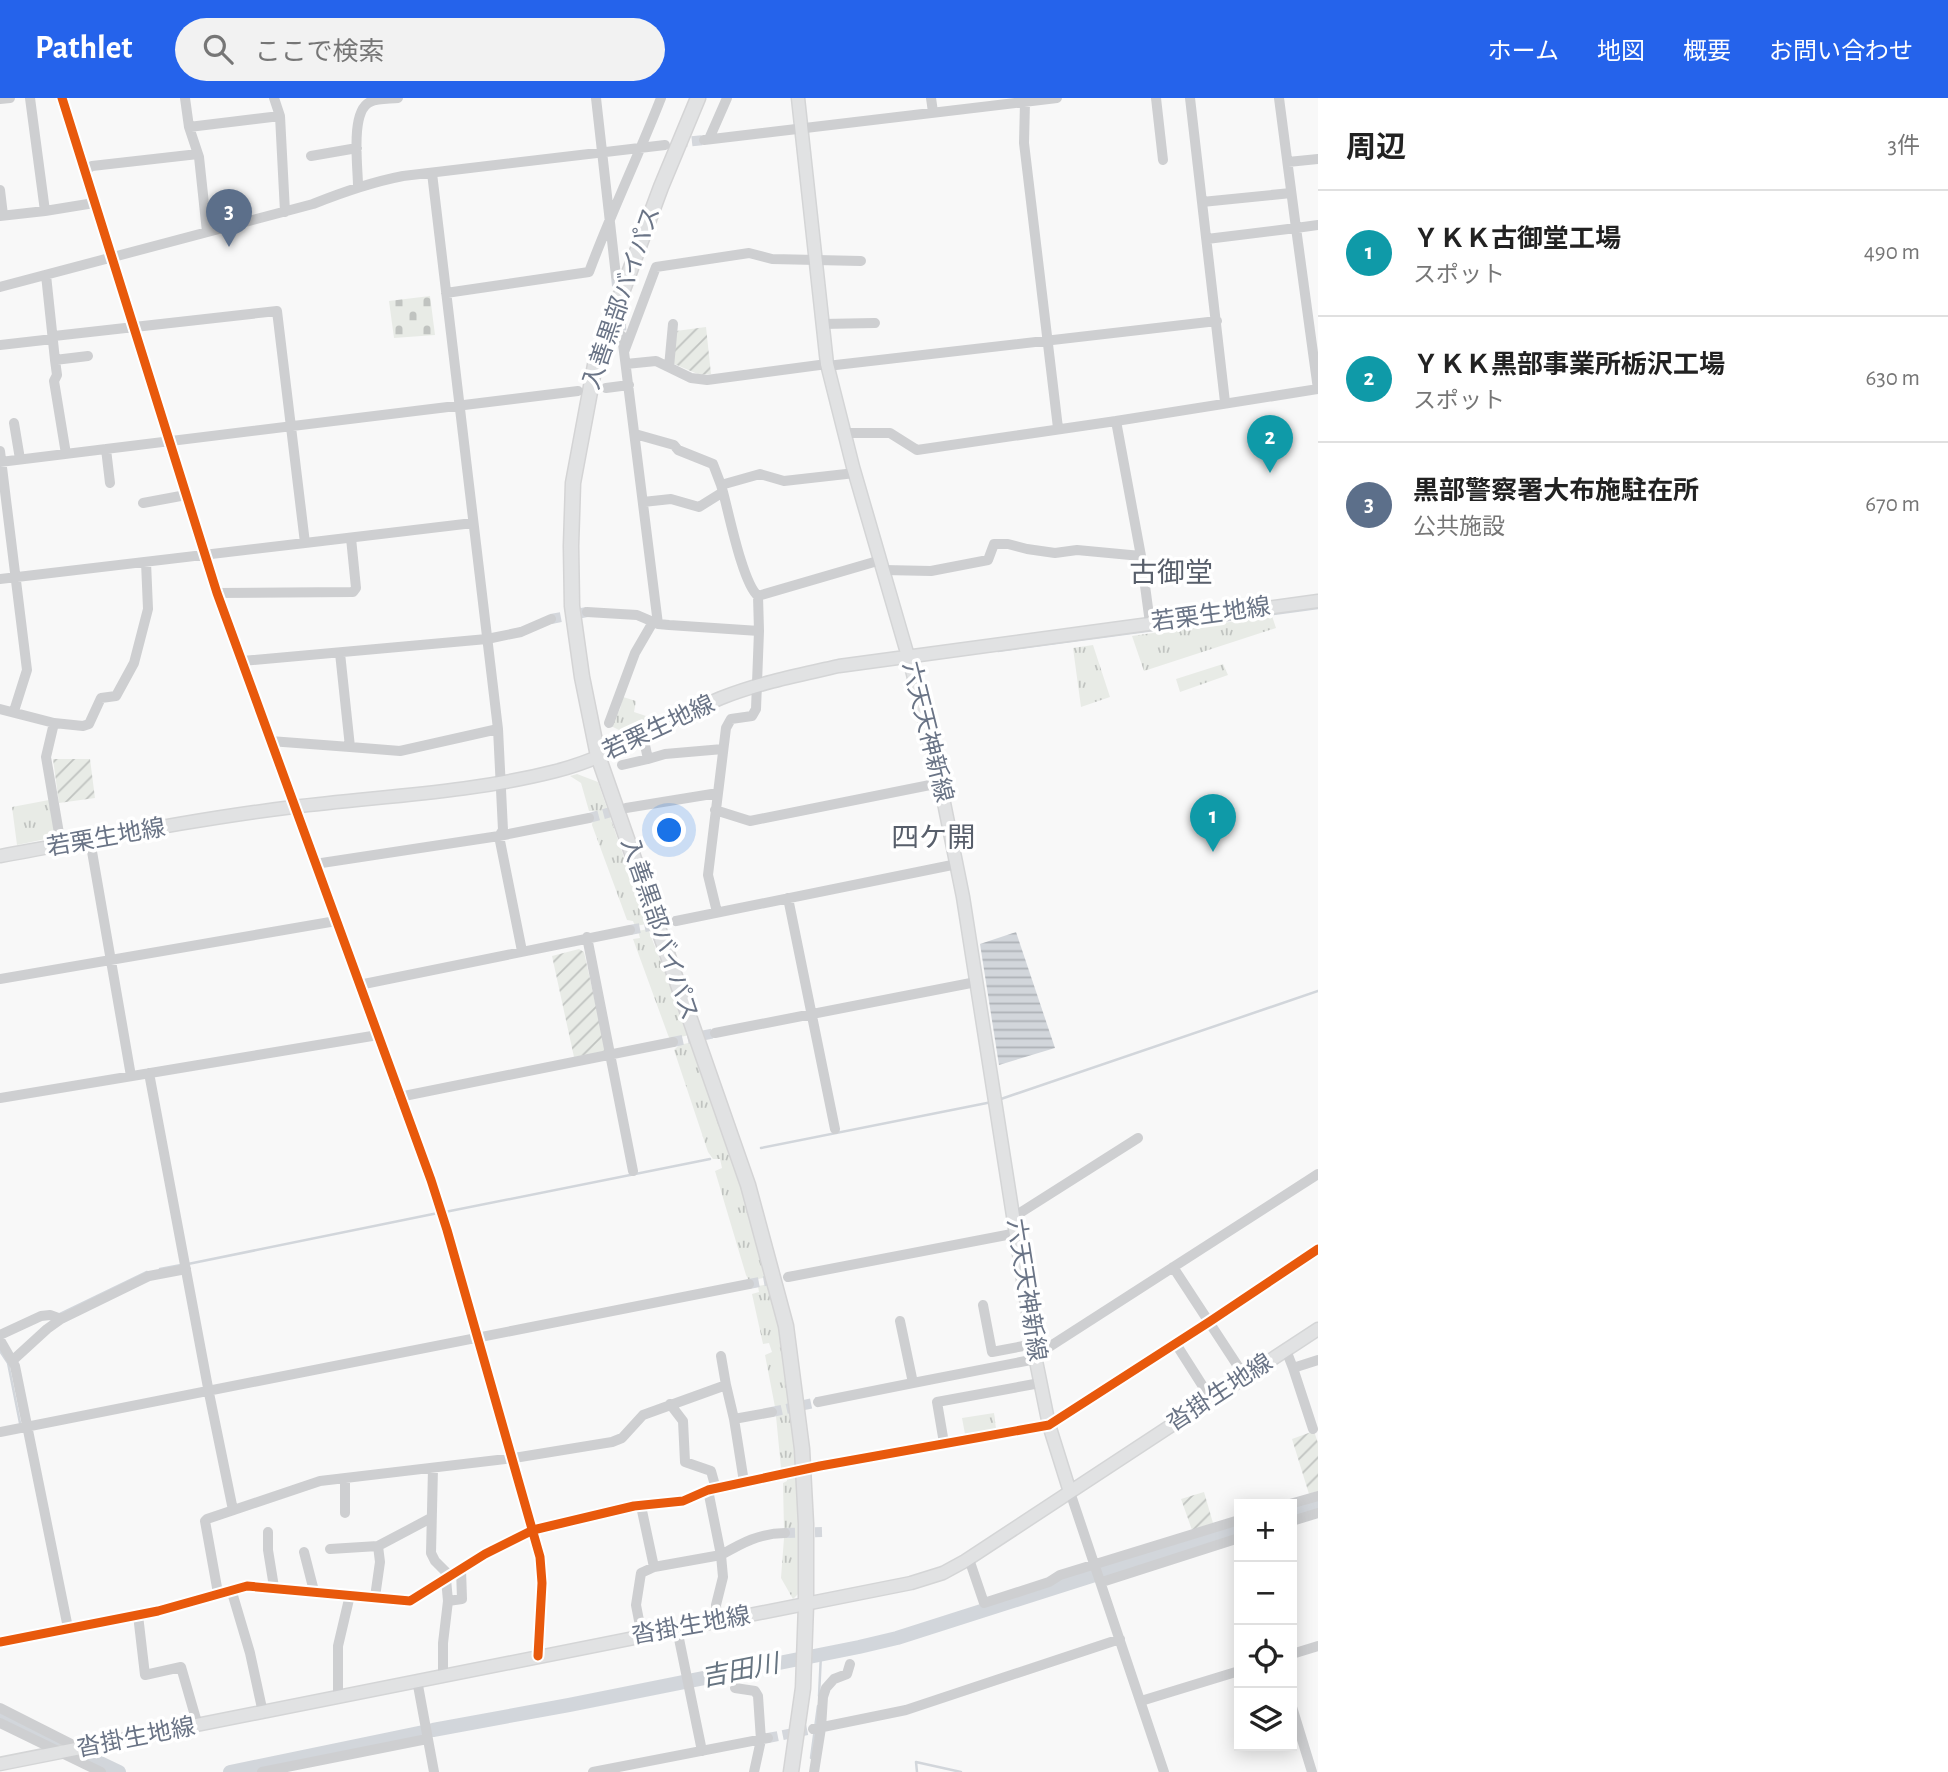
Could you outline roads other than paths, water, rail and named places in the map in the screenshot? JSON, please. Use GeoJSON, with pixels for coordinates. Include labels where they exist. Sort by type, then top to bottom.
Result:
{"type":"FeatureCollection","features":[{"type":"Feature","properties":{"kind":"highway","name":"入善黒部バイパス"},"geometry":{"type":"LineString","coordinates":[[698,98],[656,199],[595,365],[573,483],[572,606],[582,677],[598,757],[748,1185],[786,1326],[802,1449],[806,1605],[803,1688],[792,1772]]}},
{"type":"Feature","properties":{"kind":"main road","name":"六天天神新線"},"geometry":{"type":"LineString","coordinates":[[798,98],[827,365],[855,473],[909,656],[940,783],[957,864],[1035,1353],[1049,1425],[1070,1492]]}},
{"type":"Feature","properties":{"kind":"main road","name":"若栗生地線"},"geometry":{"type":"LineString","coordinates":[[0,856],[294,807],[501,784],[598,757],[722,698],[839,666],[1318,601]]}},
{"type":"Feature","properties":{"kind":"main road","name":"沓掛生地線"},"geometry":{"type":"LineString","coordinates":[[0,1763],[806,1605],[911,1583],[943,1573],[1318,1329]]}},
{"type":"Feature","properties":{"kind":"street"},"geometry":{"type":"LineString","coordinates":[[0,99],[10,98]]}},
{"type":"Feature","properties":{"kind":"street"},"geometry":{"type":"LineString","coordinates":[[30,98],[45,211]]}},
{"type":"Feature","properties":{"kind":"street"},"geometry":{"type":"LineString","coordinates":[[62,98],[217,593],[431,1180],[494,1401],[514,1458],[540,1557],[542,1583],[538,1656]]}},
{"type":"Feature","properties":{"kind":"street"},"geometry":{"type":"LineString","coordinates":[[185,98],[189,127],[198,154],[207,232]]}},
{"type":"Feature","properties":{"kind":"street"},"geometry":{"type":"LineString","coordinates":[[274,98],[280,116],[285,212]]}},
{"type":"Feature","properties":{"kind":"street"},"geometry":{"type":"LineString","coordinates":[[358,186],[360,111],[369,102],[398,98]]}},
{"type":"Feature","properties":{"kind":"street"},"geometry":{"type":"LineString","coordinates":[[596,98],[615,276]]}},
{"type":"Feature","properties":{"kind":"street"},"geometry":{"type":"LineString","coordinates":[[446,293],[589,272],[609,217],[661,98]]}},
{"type":"Feature","properties":{"kind":"street"},"geometry":{"type":"LineString","coordinates":[[727,98],[707,140],[1057,98]]}},
{"type":"Feature","properties":{"kind":"street"},"geometry":{"type":"LineString","coordinates":[[931,98],[933,112]]}},
{"type":"Feature","properties":{"kind":"street"},"geometry":{"type":"LineString","coordinates":[[1156,98],[1163,160]]}},
{"type":"Feature","properties":{"kind":"street"},"geometry":{"type":"LineString","coordinates":[[1190,98],[1225,402]]}},
{"type":"Feature","properties":{"kind":"street"},"geometry":{"type":"LineString","coordinates":[[844,433],[890,433],[917,450],[1318,389],[1279,98]]}},
{"type":"Feature","properties":{"kind":"street"},"geometry":{"type":"LineString","coordinates":[[1022,101],[1024,144],[1058,428]]}},
{"type":"Feature","properties":{"kind":"street"},"geometry":{"type":"LineString","coordinates":[[189,127],[280,116]]}},
{"type":"Feature","properties":{"kind":"street"},"geometry":{"type":"LineString","coordinates":[[0,286],[285,212],[358,186],[404,176],[665,145]]}},
{"type":"Feature","properties":{"kind":"street"},"geometry":{"type":"LineString","coordinates":[[311,156],[357,148]]}},
{"type":"Feature","properties":{"kind":"street"},"geometry":{"type":"LineString","coordinates":[[84,171],[92,166],[198,154]]}},
{"type":"Feature","properties":{"kind":"street"},"geometry":{"type":"LineString","coordinates":[[1287,162],[1318,159]]}},
{"type":"Feature","properties":{"kind":"street"},"geometry":{"type":"LineString","coordinates":[[432,173],[498,729],[503,830],[499,836],[522,951]]}},
{"type":"Feature","properties":{"kind":"street"},"geometry":{"type":"LineString","coordinates":[[0,190],[2,216],[94,203]]}},
{"type":"Feature","properties":{"kind":"street"},"geometry":{"type":"LineString","coordinates":[[1202,202],[1291,193]]}},
{"type":"Feature","properties":{"kind":"street"},"geometry":{"type":"LineString","coordinates":[[1206,239],[1318,225]]}},
{"type":"Feature","properties":{"kind":"street"},"geometry":{"type":"LineString","coordinates":[[624,352],[656,267],[749,253],[772,259],[861,261]]}},
{"type":"Feature","properties":{"kind":"street"},"geometry":{"type":"LineString","coordinates":[[46,275],[57,376],[54,381],[66,454]]}},
{"type":"Feature","properties":{"kind":"street"},"geometry":{"type":"LineString","coordinates":[[0,345],[277,311],[305,543]]}},
{"type":"Feature","properties":{"kind":"street"},"geometry":{"type":"LineString","coordinates":[[626,365],[656,361],[691,377],[707,380],[1217,321]]}},
{"type":"Feature","properties":{"kind":"street"},"geometry":{"type":"LineString","coordinates":[[822,324],[875,323]]}},
{"type":"Feature","properties":{"kind":"street"},"geometry":{"type":"LineString","coordinates":[[669,367],[673,324]]}},
{"type":"Feature","properties":{"kind":"street"},"geometry":{"type":"LineString","coordinates":[[609,723],[635,653],[655,623],[622,336]]}},
{"type":"Feature","properties":{"kind":"street"},"geometry":{"type":"LineString","coordinates":[[55,360],[88,356]]}},
{"type":"Feature","properties":{"kind":"street"},"geometry":{"type":"LineString","coordinates":[[606,388],[629,385]]}},
{"type":"Feature","properties":{"kind":"street"},"geometry":{"type":"LineString","coordinates":[[14,711],[27,670],[0,458],[20,459],[66,454],[578,391]]}},
{"type":"Feature","properties":{"kind":"street"},"geometry":{"type":"LineString","coordinates":[[1116,421],[1141,556],[1150,623]]}},
{"type":"Feature","properties":{"kind":"street"},"geometry":{"type":"LineString","coordinates":[[14,423],[20,459]]}},
{"type":"Feature","properties":{"kind":"street"},"geometry":{"type":"LineString","coordinates":[[635,434],[674,444],[678,450],[713,464],[743,566],[752,591],[758,596],[756,709],[752,716],[731,719],[726,728],[715,810],[708,875],[717,912]]}},
{"type":"Feature","properties":{"kind":"street"},"geometry":{"type":"LineString","coordinates":[[106,449],[110,483]]}},
{"type":"Feature","properties":{"kind":"street"},"geometry":{"type":"LineString","coordinates":[[643,502],[671,499],[699,507],[722,488],[760,474],[783,481],[855,473]]}},
{"type":"Feature","properties":{"kind":"street"},"geometry":{"type":"LineString","coordinates":[[142,503],[186,495]]}},
{"type":"Feature","properties":{"kind":"street"},"geometry":{"type":"LineString","coordinates":[[0,579],[473,523]]}},
{"type":"Feature","properties":{"kind":"street"},"geometry":{"type":"LineString","coordinates":[[217,593],[353,592],[356,588],[351,538]]}},
{"type":"Feature","properties":{"kind":"street"},"geometry":{"type":"LineString","coordinates":[[758,596],[883,565],[931,571],[988,560],[994,544],[1055,553],[1077,550],[1141,556]]}},
{"type":"Feature","properties":{"kind":"street"},"geometry":{"type":"LineString","coordinates":[[0,709],[54,723],[83,726],[89,724],[101,698],[116,696],[134,663],[148,609],[146,562]]}},
{"type":"Feature","properties":{"kind":"street"},"geometry":{"type":"LineString","coordinates":[[587,612],[637,615],[655,623],[759,631]]}},
{"type":"Feature","properties":{"kind":"street"},"geometry":{"type":"LineString","coordinates":[[242,661],[487,639],[521,632],[551,619]]}},
{"type":"Feature","properties":{"kind":"street"},"geometry":{"type":"LineString","coordinates":[[340,653],[350,747]]}},
{"type":"Feature","properties":{"kind":"street"},"geometry":{"type":"LineString","coordinates":[[54,723],[46,757],[61,845]]}},
{"type":"Feature","properties":{"kind":"street"},"geometry":{"type":"LineString","coordinates":[[270,741],[400,751],[498,729]]}},
{"type":"Feature","properties":{"kind":"street"},"geometry":{"type":"LineString","coordinates":[[643,736],[648,759]]}},
{"type":"Feature","properties":{"kind":"street"},"geometry":{"type":"LineString","coordinates":[[622,765],[666,754],[723,749]]}},
{"type":"Feature","properties":{"kind":"street"},"geometry":{"type":"LineString","coordinates":[[715,810],[750,821],[940,783]]}},
{"type":"Feature","properties":{"kind":"street"},"geometry":{"type":"LineString","coordinates":[[625,808],[718,793]]}},
{"type":"Feature","properties":{"kind":"street"},"geometry":{"type":"LineString","coordinates":[[315,864],[499,836],[589,818]]}},
{"type":"Feature","properties":{"kind":"street"},"geometry":{"type":"LineString","coordinates":[[90,840],[131,1076]]}},
{"type":"Feature","properties":{"kind":"street"},"geometry":{"type":"LineString","coordinates":[[676,921],[957,864]]}},
{"type":"Feature","properties":{"kind":"street"},"geometry":{"type":"LineString","coordinates":[[788,898],[835,1129]]}},
{"type":"Feature","properties":{"kind":"street"},"geometry":{"type":"LineString","coordinates":[[0,979],[336,921]]}},
{"type":"Feature","properties":{"kind":"street"},"geometry":{"type":"LineString","coordinates":[[359,985],[630,930]]}},
{"type":"Feature","properties":{"kind":"street"},"geometry":{"type":"LineString","coordinates":[[587,937],[633,1171]]}},
{"type":"Feature","properties":{"kind":"street"},"geometry":{"type":"LineString","coordinates":[[715,1033],[976,982]]}},
{"type":"Feature","properties":{"kind":"street"},"geometry":{"type":"LineString","coordinates":[[0,1098],[378,1035]]}},
{"type":"Feature","properties":{"kind":"street"},"geometry":{"type":"LineString","coordinates":[[399,1097],[673,1042]]}},
{"type":"Feature","properties":{"kind":"street"},"geometry":{"type":"LineString","coordinates":[[149,1073],[233,1510]]}},
{"type":"Feature","properties":{"kind":"street"},"geometry":{"type":"LineString","coordinates":[[1015,1216],[1138,1138]]}},
{"type":"Feature","properties":{"kind":"street"},"geometry":{"type":"LineString","coordinates":[[818,1402],[913,1383],[1035,1353],[1318,1174]]}},
{"type":"Feature","properties":{"kind":"street"},"geometry":{"type":"LineString","coordinates":[[788,1277],[1017,1233]]}},
{"type":"Feature","properties":{"kind":"street"},"geometry":{"type":"LineString","coordinates":[[820,1466],[1049,1425],[1318,1250]]}},
{"type":"Feature","properties":{"kind":"street"},"geometry":{"type":"LineString","coordinates":[[1173,1267],[1245,1377]]}},
{"type":"Feature","properties":{"kind":"street"},"geometry":{"type":"LineString","coordinates":[[12,1361],[61,1319],[149,1276],[186,1269]]}},
{"type":"Feature","properties":{"kind":"street"},"geometry":{"type":"LineString","coordinates":[[0,1432],[209,1393],[749,1284]]}},
{"type":"Feature","properties":{"kind":"street"},"geometry":{"type":"LineString","coordinates":[[983,1305],[992,1352],[1035,1353]]}},
{"type":"Feature","properties":{"kind":"street"},"geometry":{"type":"LineString","coordinates":[[61,1319],[50,1315],[41,1316],[0,1337],[12,1361],[68,1628]]}},
{"type":"Feature","properties":{"kind":"street"},"geometry":{"type":"LineString","coordinates":[[900,1321],[913,1383]]}},
{"type":"Feature","properties":{"kind":"street"},"geometry":{"type":"LineString","coordinates":[[1176,1344],[1211,1399]]}},
{"type":"Feature","properties":{"kind":"street"},"geometry":{"type":"LineString","coordinates":[[1286,1350],[1313,1429]]}},
{"type":"Feature","properties":{"kind":"street"},"geometry":{"type":"LineString","coordinates":[[721,1356],[744,1482]]}},
{"type":"Feature","properties":{"kind":"street"},"geometry":{"type":"LineString","coordinates":[[1293,1368],[1318,1360]]}},
{"type":"Feature","properties":{"kind":"street"},"geometry":{"type":"LineString","coordinates":[[944,1443],[937,1402],[1041,1383]]}},
{"type":"Feature","properties":{"kind":"street"},"geometry":{"type":"LineString","coordinates":[[218,1593],[205,1521],[320,1481],[514,1458],[612,1442],[622,1438],[643,1415],[726,1385]]}},
{"type":"Feature","properties":{"kind":"street"},"geometry":{"type":"LineString","coordinates":[[670,1404],[683,1421],[685,1462],[711,1471],[723,1577],[716,1605],[717,1622]]}},
{"type":"Feature","properties":{"kind":"street"},"geometry":{"type":"LineString","coordinates":[[734,1419],[772,1412]]}},
{"type":"Feature","properties":{"kind":"street"},"geometry":{"type":"LineString","coordinates":[[433,1468],[431,1553],[448,1577],[443,1675]]}},
{"type":"Feature","properties":{"kind":"street"},"geometry":{"type":"LineString","coordinates":[[0,1642],[138,1615],[247,1586],[410,1601],[485,1554],[533,1531],[640,1506],[683,1501],[712,1489],[779,1475]]}},
{"type":"Feature","properties":{"kind":"street"},"geometry":{"type":"LineString","coordinates":[[345,1479],[345,1513]]}},
{"type":"Feature","properties":{"kind":"street"},"geometry":{"type":"LineString","coordinates":[[1070,1492],[1164,1772]]}},
{"type":"Feature","properties":{"kind":"street"},"geometry":{"type":"LineString","coordinates":[[1297,1502],[1318,1496]]}},
{"type":"Feature","properties":{"kind":"street"},"geometry":{"type":"LineString","coordinates":[[640,1506],[654,1567]]}},
{"type":"Feature","properties":{"kind":"street"},"geometry":{"type":"LineString","coordinates":[[1297,1519],[1318,1513]]}},
{"type":"Feature","properties":{"kind":"street"},"geometry":{"type":"LineString","coordinates":[[330,1549],[378,1546],[431,1518]]}},
{"type":"Feature","properties":{"kind":"street"},"geometry":{"type":"LineString","coordinates":[[968,1559],[984,1603],[1049,1582],[1060,1575],[1234,1522]]}},
{"type":"Feature","properties":{"kind":"street"},"geometry":{"type":"LineString","coordinates":[[268,1532],[274,1587]]}},
{"type":"Feature","properties":{"kind":"street"},"geometry":{"type":"LineString","coordinates":[[642,1636],[636,1605],[641,1573],[654,1567],[721,1555],[768,1533],[785,1534]]}},
{"type":"Feature","properties":{"kind":"street"},"geometry":{"type":"LineString","coordinates":[[1102,1581],[1234,1540]]}},
{"type":"Feature","properties":{"kind":"street"},"geometry":{"type":"LineString","coordinates":[[375,1597],[380,1562],[378,1546]]}},
{"type":"Feature","properties":{"kind":"street"},"geometry":{"type":"LineString","coordinates":[[304,1552],[314,1591]]}},
{"type":"Feature","properties":{"kind":"street"},"geometry":{"type":"LineString","coordinates":[[448,1601],[462,1599],[461,1569]]}},
{"type":"Feature","properties":{"kind":"street"},"geometry":{"type":"LineString","coordinates":[[231,1589],[250,1653],[263,1713]]}},
{"type":"Feature","properties":{"kind":"street"},"geometry":{"type":"LineString","coordinates":[[338,1697],[338,1646],[350,1595]]}},
{"type":"Feature","properties":{"kind":"street"},"geometry":{"type":"LineString","coordinates":[[138,1615],[145,1675],[181,1667],[198,1726]]}},
{"type":"Feature","properties":{"kind":"street"},"geometry":{"type":"LineString","coordinates":[[677,1629],[702,1751]]}},
{"type":"Feature","properties":{"kind":"street"},"geometry":{"type":"LineString","coordinates":[[817,1728],[906,1710],[1120,1639]]}},
{"type":"Feature","properties":{"kind":"street"},"geometry":{"type":"LineString","coordinates":[[1297,1652],[1318,1646]]}},
{"type":"Feature","properties":{"kind":"street"},"geometry":{"type":"LineString","coordinates":[[814,1772],[817,1728],[826,1688],[834,1679],[847,1674],[850,1664]]}},
{"type":"Feature","properties":{"kind":"street"},"geometry":{"type":"LineString","coordinates":[[1141,1702],[1234,1673]]}},
{"type":"Feature","properties":{"kind":"street"},"geometry":{"type":"LineString","coordinates":[[417,1680],[434,1772]]}},
{"type":"Feature","properties":{"kind":"street"},"geometry":{"type":"LineString","coordinates":[[736,1688],[755,1691],[758,1696],[765,1739],[754,1772]]}},
{"type":"Feature","properties":{"kind":"street"},"geometry":{"type":"LineString","coordinates":[[0,1708],[81,1749]]}},
{"type":"Feature","properties":{"kind":"street"},"geometry":{"type":"LineString","coordinates":[[0,1723],[101,1772]]}},
{"type":"Feature","properties":{"kind":"street"},"geometry":{"type":"LineString","coordinates":[[1297,1723],[1312,1772]]}},
{"type":"Feature","properties":{"kind":"street"},"geometry":{"type":"LineString","coordinates":[[262,1772],[427,1739]]}},
{"type":"Feature","properties":{"kind":"street"},"geometry":{"type":"LineString","coordinates":[[593,1772],[765,1739]]}},
{"type":"Feature","properties":{"kind":"waterway"},"geometry":{"type":"LineString","coordinates":[[998,651],[1318,608]]}},
{"type":"Feature","properties":{"kind":"waterway"},"geometry":{"type":"LineString","coordinates":[[998,1100],[1318,991]]}},
{"type":"Feature","properties":{"kind":"waterway"},"geometry":{"type":"LineString","coordinates":[[761,1148],[992,1102]]}},
{"type":"Feature","properties":{"kind":"waterway"},"geometry":{"type":"LineString","coordinates":[[445,1212],[710,1159]]}},
{"type":"Feature","properties":{"kind":"waterway"},"geometry":{"type":"LineString","coordinates":[[188,1264],[438,1213]]}},
{"type":"Feature","properties":{"kind":"waterway"},"geometry":{"type":"LineString","coordinates":[[160,1269],[181,1265]]}},
{"type":"Feature","properties":{"kind":"waterway"},"geometry":{"type":"LineString","coordinates":[[58,1315],[147,1272]]}},
{"type":"Feature","properties":{"kind":"waterway"},"geometry":{"type":"LineString","coordinates":[[0,1351],[8,1363],[20,1423]]}},
{"type":"Feature","properties":{"kind":"waterway","name":"吉田川"},"geometry":{"type":"LineString","coordinates":[[1297,1510],[1318,1504]]}},
{"type":"Feature","properties":{"kind":"waterway","name":"吉田川"},"geometry":{"type":"LineString","coordinates":[[230,1772],[897,1638],[1234,1531]]}},
{"type":"Feature","properties":{"kind":"waterway"},"geometry":{"type":"LineString","coordinates":[[819,1696],[821,1654]]}},
{"type":"Feature","properties":{"kind":"waterway"},"geometry":{"type":"LineString","coordinates":[[811,1758],[818,1706]]}},
{"type":"Feature","properties":{"kind":"waterway","name":"吉田川"},"geometry":{"type":"LineString","coordinates":[[0,1715],[119,1772]]}},
{"type":"Feature","properties":{"kind":"waterway"},"geometry":{"type":"LineString","coordinates":[[917,1772],[916,1762],[961,1772]]}},
{"type":"Feature","properties":{"kind":"tunnel"},"geometry":{"type":"LineString","coordinates":[[677,143],[704,140]]}},
{"type":"Feature","properties":{"kind":"tunnel"},"geometry":{"type":"LineString","coordinates":[[616,276],[622,336]]}},
{"type":"Feature","properties":{"kind":"tunnel"},"geometry":{"type":"LineString","coordinates":[[551,619],[587,612]]}},
{"type":"Feature","properties":{"kind":"tunnel"},"geometry":{"type":"LineString","coordinates":[[589,818],[622,809]]}},
{"type":"Feature","properties":{"kind":"tunnel"},"geometry":{"type":"LineString","coordinates":[[630,930],[676,921]]}},
{"type":"Feature","properties":{"kind":"tunnel"},"geometry":{"type":"LineString","coordinates":[[673,1042],[715,1033]]}},
{"type":"Feature","properties":{"kind":"tunnel"},"geometry":{"type":"LineString","coordinates":[[749,1284],[776,1279]]}},
{"type":"Feature","properties":{"kind":"tunnel"},"geometry":{"type":"LineString","coordinates":[[772,1412],[818,1402]]}},
{"type":"Feature","properties":{"kind":"tunnel"},"geometry":{"type":"LineString","coordinates":[[779,1475],[820,1466]]}},
{"type":"Feature","properties":{"kind":"tunnel"},"geometry":{"type":"LineString","coordinates":[[785,1533],[822,1532]]}},
{"type":"Feature","properties":{"kind":"tunnel"},"geometry":{"type":"LineString","coordinates":[[768,1738],[813,1729]]}},
{"type":"Feature","properties":{"kind":"place","name":"黒部警察署大布施駐在所"},"geometry":{"type":"Point","coordinates":[229,247]}},
{"type":"Feature","properties":{"kind":"place","name":"ＹＫＫ黒部事業所栃沢工場"},"geometry":{"type":"Point","coordinates":[1270,473]}},
{"type":"Feature","properties":{"kind":"place","name":"ＹＫＫ古御堂工場"},"geometry":{"type":"Point","coordinates":[1213,852]}},
{"type":"Feature","properties":{"kind":"district","name":"古御堂"},"geometry":{"type":"Point","coordinates":[1171,574]}},
{"type":"Feature","properties":{"kind":"district","name":"四ケ開"},"geometry":{"type":"Point","coordinates":[933,839]}}]}
